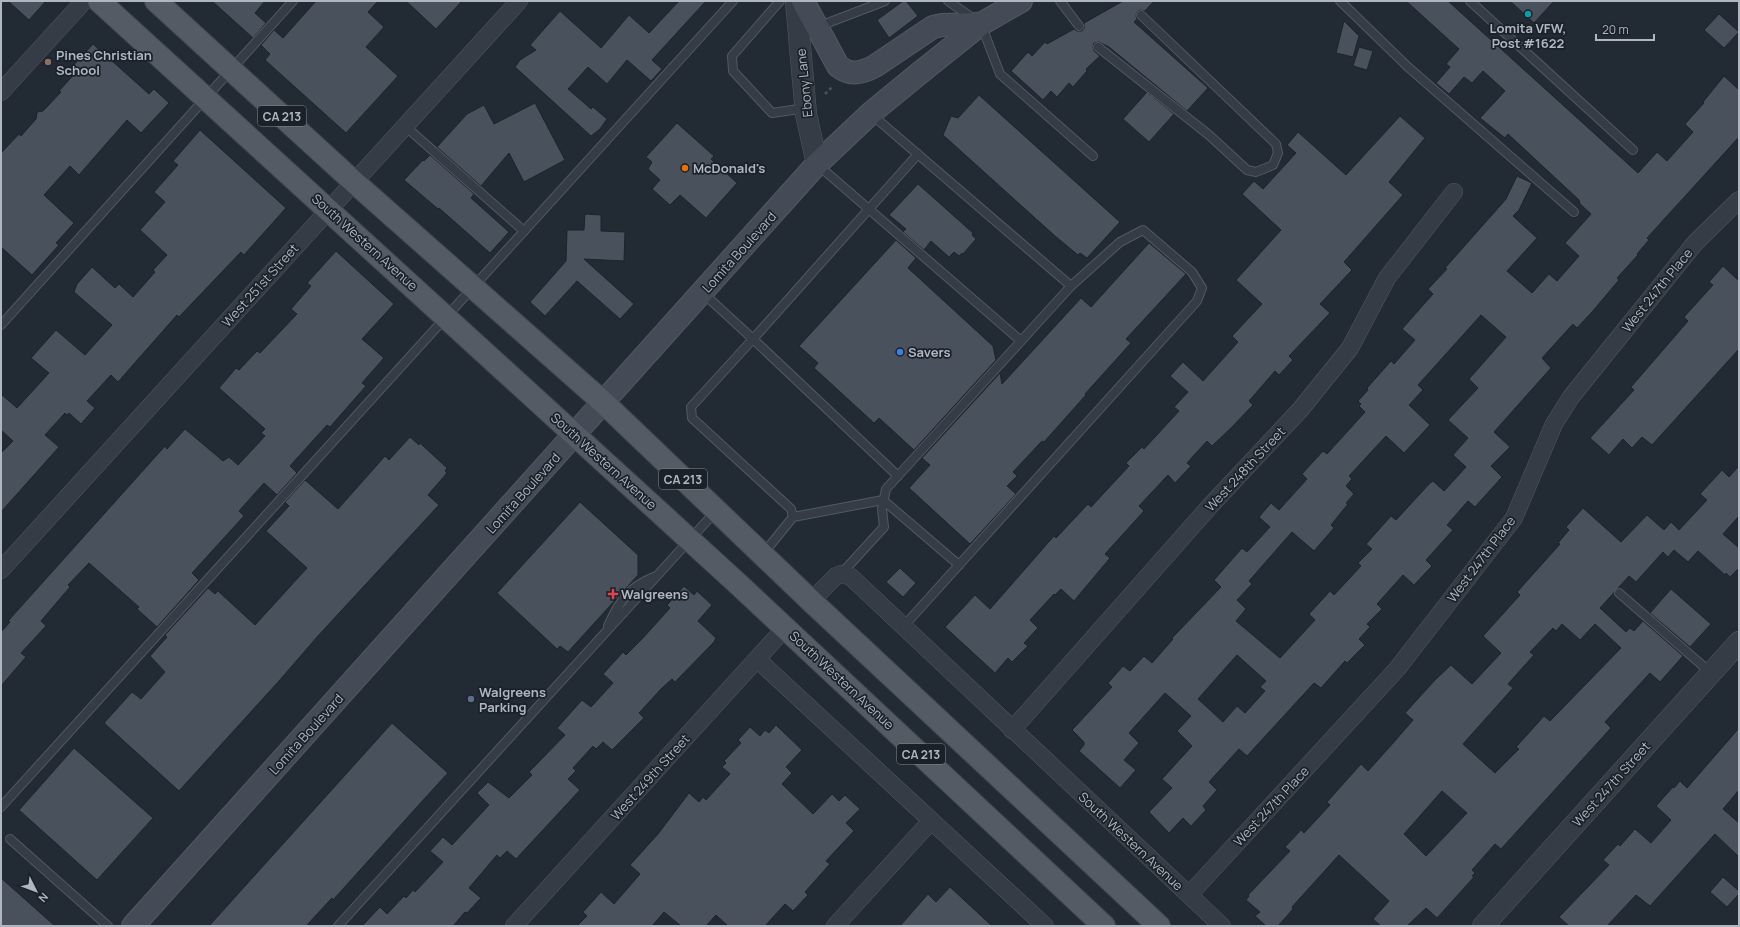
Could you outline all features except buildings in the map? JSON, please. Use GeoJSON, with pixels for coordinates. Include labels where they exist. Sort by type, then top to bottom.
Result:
{"type":"FeatureCollection","features":[{"type":"Feature","properties":{"kind":"main road","name":"South Western Avenue"},"geometry":{"type":"LineString","coordinates":[[98,1],[786,627],[1104,926]]}},
{"type":"Feature","properties":{"kind":"main road","name":"CA 213"},"geometry":{"type":"LineString","coordinates":[[156,1],[354,182],[604,403],[762,555],[1159,926]]}},
{"type":"Feature","properties":{"kind":"main road"},"geometry":{"type":"LineString","coordinates":[[803,1],[838,66],[846,71],[855,73],[866,71],[933,27],[942,25],[981,24]]}},
{"type":"Feature","properties":{"kind":"main road","name":"Lomita Boulevard"},"geometry":{"type":"LineString","coordinates":[[133,926],[576,435],[702,292],[818,164],[870,113],[981,24],[1021,1]]}},
{"type":"Feature","properties":{"kind":"street"},"geometry":{"type":"LineString","coordinates":[[1,92],[84,1]]}},
{"type":"Feature","properties":{"kind":"street","name":"West 251st Street"},"geometry":{"type":"LineString","coordinates":[[1,570],[519,1]]}},
{"type":"Feature","properties":{"kind":"street","name":"Ebony Lane"},"geometry":{"type":"LineString","coordinates":[[796,1],[806,108],[818,164]]}},
{"type":"Feature","properties":{"kind":"street","name":"West 248th Street"},"geometry":{"type":"LineString","coordinates":[[1012,730],[1210,506],[1300,410],[1350,348],[1387,278],[1454,192]]}},
{"type":"Feature","properties":{"kind":"street","name":"West 247th Place"},"geometry":{"type":"LineString","coordinates":[[1189,895],[1397,669],[1514,518],[1554,424],[1570,397],[1695,244],[1739,200]]}},
{"type":"Feature","properties":{"kind":"street"},"geometry":{"type":"LineString","coordinates":[[811,600],[830,580],[841,574]]}},
{"type":"Feature","properties":{"kind":"street","name":"South Western Avenue"},"geometry":{"type":"LineString","coordinates":[[841,574],[851,577],[1222,926]]}},
{"type":"Feature","properties":{"kind":"street","name":"West 249th Street"},"geometry":{"type":"LineString","coordinates":[[514,926],[786,627]]}},
{"type":"Feature","properties":{"kind":"street","name":"West 247th Street"},"geometry":{"type":"LineString","coordinates":[[1483,926],[1739,642]]}},
{"type":"Feature","properties":{"kind":"street"},"geometry":{"type":"LineString","coordinates":[[757,659],[1045,926]]}},
{"type":"Feature","properties":{"kind":"street"},"geometry":{"type":"LineString","coordinates":[[835,926],[931,821]]}},
{"type":"Feature","properties":{"kind":"lane"},"geometry":{"type":"LineString","coordinates":[[1,325],[293,1]]}},
{"type":"Feature","properties":{"kind":"lane"},"geometry":{"type":"LineString","coordinates":[[1,807],[733,1]]}},
{"type":"Feature","properties":{"kind":"lane"},"geometry":{"type":"LineString","coordinates":[[780,1],[732,56],[733,71],[772,113],[806,108]]}},
{"type":"Feature","properties":{"kind":"lane"},"geometry":{"type":"LineString","coordinates":[[817,27],[885,1]]}},
{"type":"Feature","properties":{"kind":"lane"},"geometry":{"type":"LineString","coordinates":[[948,1],[981,24],[1000,74],[1094,156]]}},
{"type":"Feature","properties":{"kind":"lane"},"geometry":{"type":"LineString","coordinates":[[1060,1],[1079,26]]}},
{"type":"Feature","properties":{"kind":"lane"},"geometry":{"type":"LineString","coordinates":[[1340,1],[1408,67],[1574,212]]}},
{"type":"Feature","properties":{"kind":"lane"},"geometry":{"type":"LineString","coordinates":[[1470,1],[1633,150]]}},
{"type":"Feature","properties":{"kind":"lane"},"geometry":{"type":"LineString","coordinates":[[1098,47],[1210,135],[1247,170],[1256,172],[1273,165],[1278,154],[1276,144],[1141,15]]}},
{"type":"Feature","properties":{"kind":"lane"},"geometry":{"type":"LineString","coordinates":[[870,113],[1071,286]]}},
{"type":"Feature","properties":{"kind":"lane"},"geometry":{"type":"LineString","coordinates":[[405,126],[524,231]]}},
{"type":"Feature","properties":{"kind":"lane"},"geometry":{"type":"LineString","coordinates":[[793,517],[791,509],[692,418],[691,407],[918,154]]}},
{"type":"Feature","properties":{"kind":"lane"},"geometry":{"type":"LineString","coordinates":[[818,164],[1021,341]]}},
{"type":"Feature","properties":{"kind":"lane"},"geometry":{"type":"LineString","coordinates":[[841,574],[884,527],[882,509],[886,489],[1071,286],[1120,242],[1143,230],[1192,272],[1202,288],[1197,301],[903,627]]}},
{"type":"Feature","properties":{"kind":"lane"},"geometry":{"type":"LineString","coordinates":[[702,292],[898,476]]}},
{"type":"Feature","properties":{"kind":"lane"},"geometry":{"type":"LineString","coordinates":[[883,500],[959,565]]}},
{"type":"Feature","properties":{"kind":"lane"},"geometry":{"type":"LineString","coordinates":[[762,555],[793,517],[883,500]]}},
{"type":"Feature","properties":{"kind":"lane"},"geometry":{"type":"LineString","coordinates":[[338,926],[716,511]]}},
{"type":"Feature","properties":{"kind":"lane"},"geometry":{"type":"LineString","coordinates":[[1619,593],[1711,673]]}},
{"type":"Feature","properties":{"kind":"lane"},"geometry":{"type":"LineString","coordinates":[[10,839],[108,926]]}},
{"type":"Feature","properties":{"kind":"place","name":"Lomita VFW, Post #1622"},"geometry":{"type":"Point","coordinates":[1528,14]}},
{"type":"Feature","properties":{"kind":"place","name":"Pines Christian School"},"geometry":{"type":"Point","coordinates":[48,62]}},
{"type":"Feature","properties":{"kind":"place","name":"McDonald's"},"geometry":{"type":"Point","coordinates":[685,168]}},
{"type":"Feature","properties":{"kind":"place","name":"Savers"},"geometry":{"type":"Point","coordinates":[900,352]}},
{"type":"Feature","properties":{"kind":"place","name":"Walgreens"},"geometry":{"type":"Point","coordinates":[613,594]}},
{"type":"Feature","properties":{"kind":"place","name":"Walgreens Parking"},"geometry":{"type":"Point","coordinates":[471,699]}}]}
